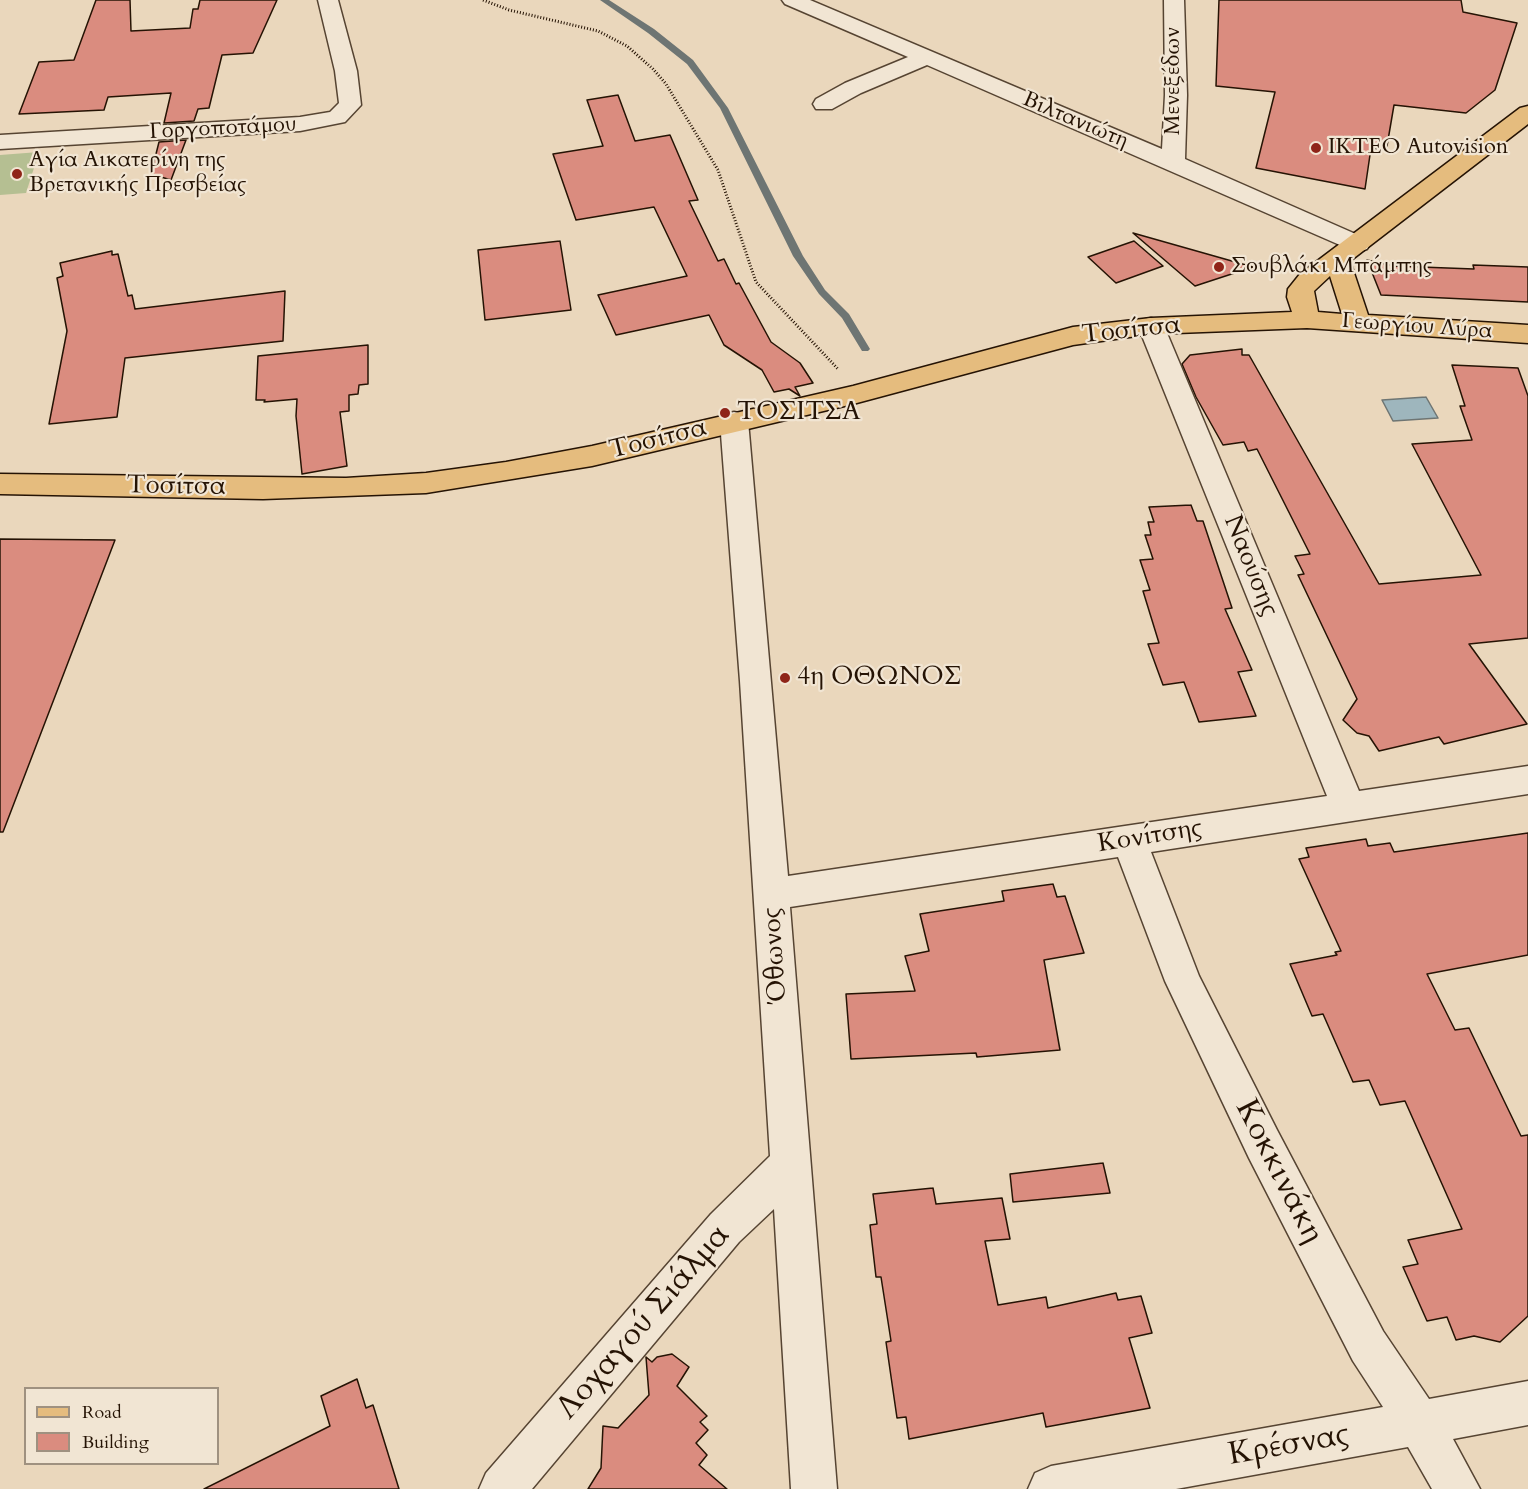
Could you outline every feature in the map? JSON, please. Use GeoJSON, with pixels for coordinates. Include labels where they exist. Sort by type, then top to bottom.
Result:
{"type":"FeatureCollection","features":[{"type":"Feature","properties":{"kind":"main road"},"geometry":{"type":"LineString","coordinates":[[1307,320],[1300,297],[1301,290],[1309,280],[1528,113]]}},
{"type":"Feature","properties":{"kind":"main road"},"geometry":{"type":"LineString","coordinates":[[1337,259],[1358,323]]}},
{"type":"Feature","properties":{"kind":"main road","name":"Τοσίτσα"},"geometry":{"type":"LineString","coordinates":[[0,484],[263,489],[426,483],[506,472],[592,456],[853,395],[1073,336],[1151,326],[1307,320]]}},
{"type":"Feature","properties":{"kind":"main road","name":"Γεωργίου Λύρα"},"geometry":{"type":"LineString","coordinates":[[1307,320],[1528,334]]}},
{"type":"Feature","properties":{"kind":"street","name":"Γοργοποτάμου"},"geometry":{"type":"LineString","coordinates":[[0,142],[300,124],[337,117],[350,105],[346,71],[328,0]]}},
{"type":"Feature","properties":{"kind":"street","name":"Βιλτανιώτη"},"geometry":{"type":"LineString","coordinates":[[792,0],[1173,162],[1358,244]]}},
{"type":"Feature","properties":{"kind":"street","name":"Μενεξέδων"},"geometry":{"type":"LineString","coordinates":[[1173,162],[1176,95],[1174,0]]}},
{"type":"Feature","properties":{"kind":"street"},"geometry":{"type":"LineString","coordinates":[[824,104],[853,88],[925,58]]}},
{"type":"Feature","properties":{"kind":"street","name":"Ναούσης"},"geometry":{"type":"LineString","coordinates":[[1151,326],[1349,807]]}},
{"type":"Feature","properties":{"kind":"street","name":"Όθωνος"},"geometry":{"type":"LineString","coordinates":[[735,421],[792,1163],[814,1489]]}},
{"type":"Feature","properties":{"kind":"street","name":"Κονίτσης"},"geometry":{"type":"LineString","coordinates":[[771,894],[1528,780]]}},
{"type":"Feature","properties":{"kind":"street","name":"Κοκκινάκη"},"geometry":{"type":"LineString","coordinates":[[1129,840],[1183,981],[1263,1144],[1353,1318],[1419,1422],[1457,1489]]}},
{"type":"Feature","properties":{"kind":"street","name":"Λοχαγού Σιάλμα"},"geometry":{"type":"LineString","coordinates":[[502,1489],[725,1228],[792,1163]]}},
{"type":"Feature","properties":{"kind":"street","name":"Κρέσνας"},"geometry":{"type":"LineString","coordinates":[[1051,1489],[1528,1403]]}},
{"type":"Feature","properties":{"kind":"path"},"geometry":{"type":"LineString","coordinates":[[483,0],[509,10],[598,31],[627,46],[653,69],[666,84],[718,170],[756,282],[832,363],[853,395]]}},
{"type":"Feature","properties":{"kind":"green space","name":"Αγία Αικατερίνη της Βρετανικής Πρεσβείας"},"geometry":{"type":"Polygon","coordinates":[[[39,152],[26,193],[0,195],[0,155],[39,152]]]}},
{"type":"Feature","properties":{"kind":"water"},"geometry":{"type":"Polygon","coordinates":[[[1426,397],[1438,418],[1393,421],[1382,400],[1426,397]]]}},
{"type":"Feature","properties":{"kind":"building"},"geometry":{"type":"Polygon","coordinates":[[[96,0],[130,0],[131,31],[190,28],[193,9],[198,9],[200,0],[277,0],[253,53],[222,55],[209,108],[198,109],[194,121],[164,123],[171,93],[108,97],[104,110],[19,114],[39,62],[74,60],[96,0]]]}},
{"type":"Feature","properties":{"kind":"building"},"geometry":{"type":"Polygon","coordinates":[[[1219,0],[1461,0],[1463,12],[1517,23],[1495,90],[1466,113],[1394,105],[1387,146],[1378,144],[1378,149],[1371,148],[1365,189],[1256,168],[1275,92],[1216,86],[1219,0]]]}},
{"type":"Feature","properties":{"kind":"building"},"geometry":{"type":"Polygon","coordinates":[[[618,95],[635,141],[670,135],[698,200],[689,201],[718,261],[724,259],[736,284],[739,283],[771,342],[800,363],[813,383],[795,387],[800,396],[789,389],[774,392],[762,370],[724,345],[709,315],[616,335],[598,295],[687,276],[654,207],[576,220],[553,154],[603,146],[587,100],[618,95]]]}},
{"type":"Feature","properties":{"kind":"building"},"geometry":{"type":"Polygon","coordinates":[[[186,140],[171,180],[151,174],[159,142],[186,140]]]}},
{"type":"Feature","properties":{"kind":"building"},"geometry":{"type":"Polygon","coordinates":[[[1133,233],[1253,267],[1195,286],[1133,233]]]}},
{"type":"Feature","properties":{"kind":"building"},"geometry":{"type":"Polygon","coordinates":[[[560,241],[571,310],[485,320],[478,250],[560,241]]]}},
{"type":"Feature","properties":{"kind":"building"},"geometry":{"type":"Polygon","coordinates":[[[1134,241],[1163,266],[1116,283],[1088,257],[1134,241]]]}},
{"type":"Feature","properties":{"kind":"building"},"geometry":{"type":"Polygon","coordinates":[[[112,251],[112,255],[118,254],[128,296],[132,295],[135,309],[285,291],[283,341],[125,358],[117,417],[49,424],[67,331],[57,278],[63,276],[60,263],[112,251]]]}},
{"type":"Feature","properties":{"kind":"building"},"geometry":{"type":"Polygon","coordinates":[[[1367,260],[1394,266],[1474,269],[1473,265],[1528,267],[1528,302],[1381,295],[1367,260]]]}},
{"type":"Feature","properties":{"kind":"building"},"geometry":{"type":"Polygon","coordinates":[[[368,345],[368,384],[359,385],[358,394],[349,395],[349,411],[340,412],[347,466],[302,474],[296,416],[297,399],[264,402],[265,400],[256,400],[258,356],[368,345]]]}},
{"type":"Feature","properties":{"kind":"building"},"geometry":{"type":"Polygon","coordinates":[[[1242,349],[1242,355],[1249,355],[1379,584],[1481,575],[1412,444],[1472,440],[1460,406],[1465,406],[1452,365],[1518,368],[1528,396],[1528,638],[1469,644],[1527,724],[1444,744],[1439,737],[1379,751],[1369,736],[1357,733],[1343,720],[1357,699],[1298,575],[1304,574],[1295,556],[1310,554],[1257,449],[1248,451],[1244,442],[1223,445],[1196,397],[1182,364],[1190,355],[1242,349]]]}},
{"type":"Feature","properties":{"kind":"building"},"geometry":{"type":"Polygon","coordinates":[[[1191,505],[1197,521],[1203,521],[1232,608],[1225,609],[1252,670],[1238,672],[1256,716],[1199,722],[1184,682],[1163,685],[1148,644],[1159,643],[1143,591],[1150,590],[1140,560],[1153,559],[1145,535],[1151,535],[1148,522],[1154,522],[1149,507],[1191,505]]]}},
{"type":"Feature","properties":{"kind":"building"},"geometry":{"type":"Polygon","coordinates":[[[0,539],[115,540],[3,832],[0,832],[0,539]]]}},
{"type":"Feature","properties":{"kind":"building"},"geometry":{"type":"Polygon","coordinates":[[[1528,833],[1528,955],[1427,974],[1455,1030],[1469,1028],[1521,1136],[1528,1135],[1528,1316],[1500,1342],[1474,1336],[1456,1340],[1447,1317],[1427,1321],[1403,1267],[1418,1264],[1408,1240],[1462,1229],[1405,1101],[1380,1105],[1369,1080],[1353,1082],[1323,1014],[1312,1016],[1290,964],[1337,955],[1335,952],[1341,951],[1299,859],[1309,857],[1306,848],[1366,839],[1368,846],[1390,843],[1394,852],[1528,833]]]}},
{"type":"Feature","properties":{"kind":"building"},"geometry":{"type":"Polygon","coordinates":[[[1053,884],[1057,897],[1065,896],[1084,953],[1044,960],[1060,1050],[977,1057],[976,1053],[851,1059],[846,994],[915,991],[905,956],[929,951],[920,914],[1004,901],[1002,891],[1053,884]]]}},
{"type":"Feature","properties":{"kind":"building"},"geometry":{"type":"Polygon","coordinates":[[[1103,1163],[1110,1193],[1013,1202],[1010,1174],[1103,1163]]]}},
{"type":"Feature","properties":{"kind":"building"},"geometry":{"type":"Polygon","coordinates":[[[933,1188],[936,1204],[1002,1198],[1010,1239],[985,1241],[998,1305],[1046,1297],[1048,1308],[1116,1293],[1118,1300],[1141,1296],[1152,1333],[1129,1338],[1150,1408],[1046,1427],[1043,1413],[909,1439],[906,1417],[897,1418],[886,1342],[891,1341],[881,1277],[876,1277],[870,1225],[877,1224],[873,1194],[933,1188]]]}},
{"type":"Feature","properties":{"kind":"building"},"geometry":{"type":"Polygon","coordinates":[[[672,1354],[689,1367],[677,1386],[707,1416],[700,1422],[708,1430],[696,1443],[707,1455],[699,1465],[727,1489],[588,1489],[601,1468],[603,1426],[618,1428],[649,1395],[646,1357],[652,1362],[657,1357],[672,1354]]]}},
{"type":"Feature","properties":{"kind":"building"},"geometry":{"type":"Polygon","coordinates":[[[357,1379],[366,1408],[373,1405],[399,1489],[204,1489],[330,1426],[321,1396],[357,1379]]]}},
{"type":"Feature","properties":{"kind":"waterway"},"geometry":{"type":"LineString","coordinates":[[604,0],[651,31],[690,62],[724,108],[798,256],[822,292],[846,316],[865,349]]}},
{"type":"Feature","properties":{"kind":"place","name":"ΙΚΤΕΟ Autovision"},"geometry":{"type":"Point","coordinates":[1316,148]}},
{"type":"Feature","properties":{"kind":"place","name":"Αγία Αικατερίνη της Βρετανικής Πρεσβείας"},"geometry":{"type":"Point","coordinates":[17,174]}},
{"type":"Feature","properties":{"kind":"place","name":"Σουβλάκι Μπάμπης"},"geometry":{"type":"Point","coordinates":[1219,267]}},
{"type":"Feature","properties":{"kind":"place","name":"ΤΟΣΙΤΣΑ"},"geometry":{"type":"Point","coordinates":[725,413]}},
{"type":"Feature","properties":{"kind":"place","name":"4η ΟΘΩΝΟΣ"},"geometry":{"type":"Point","coordinates":[785,678]}}]}
